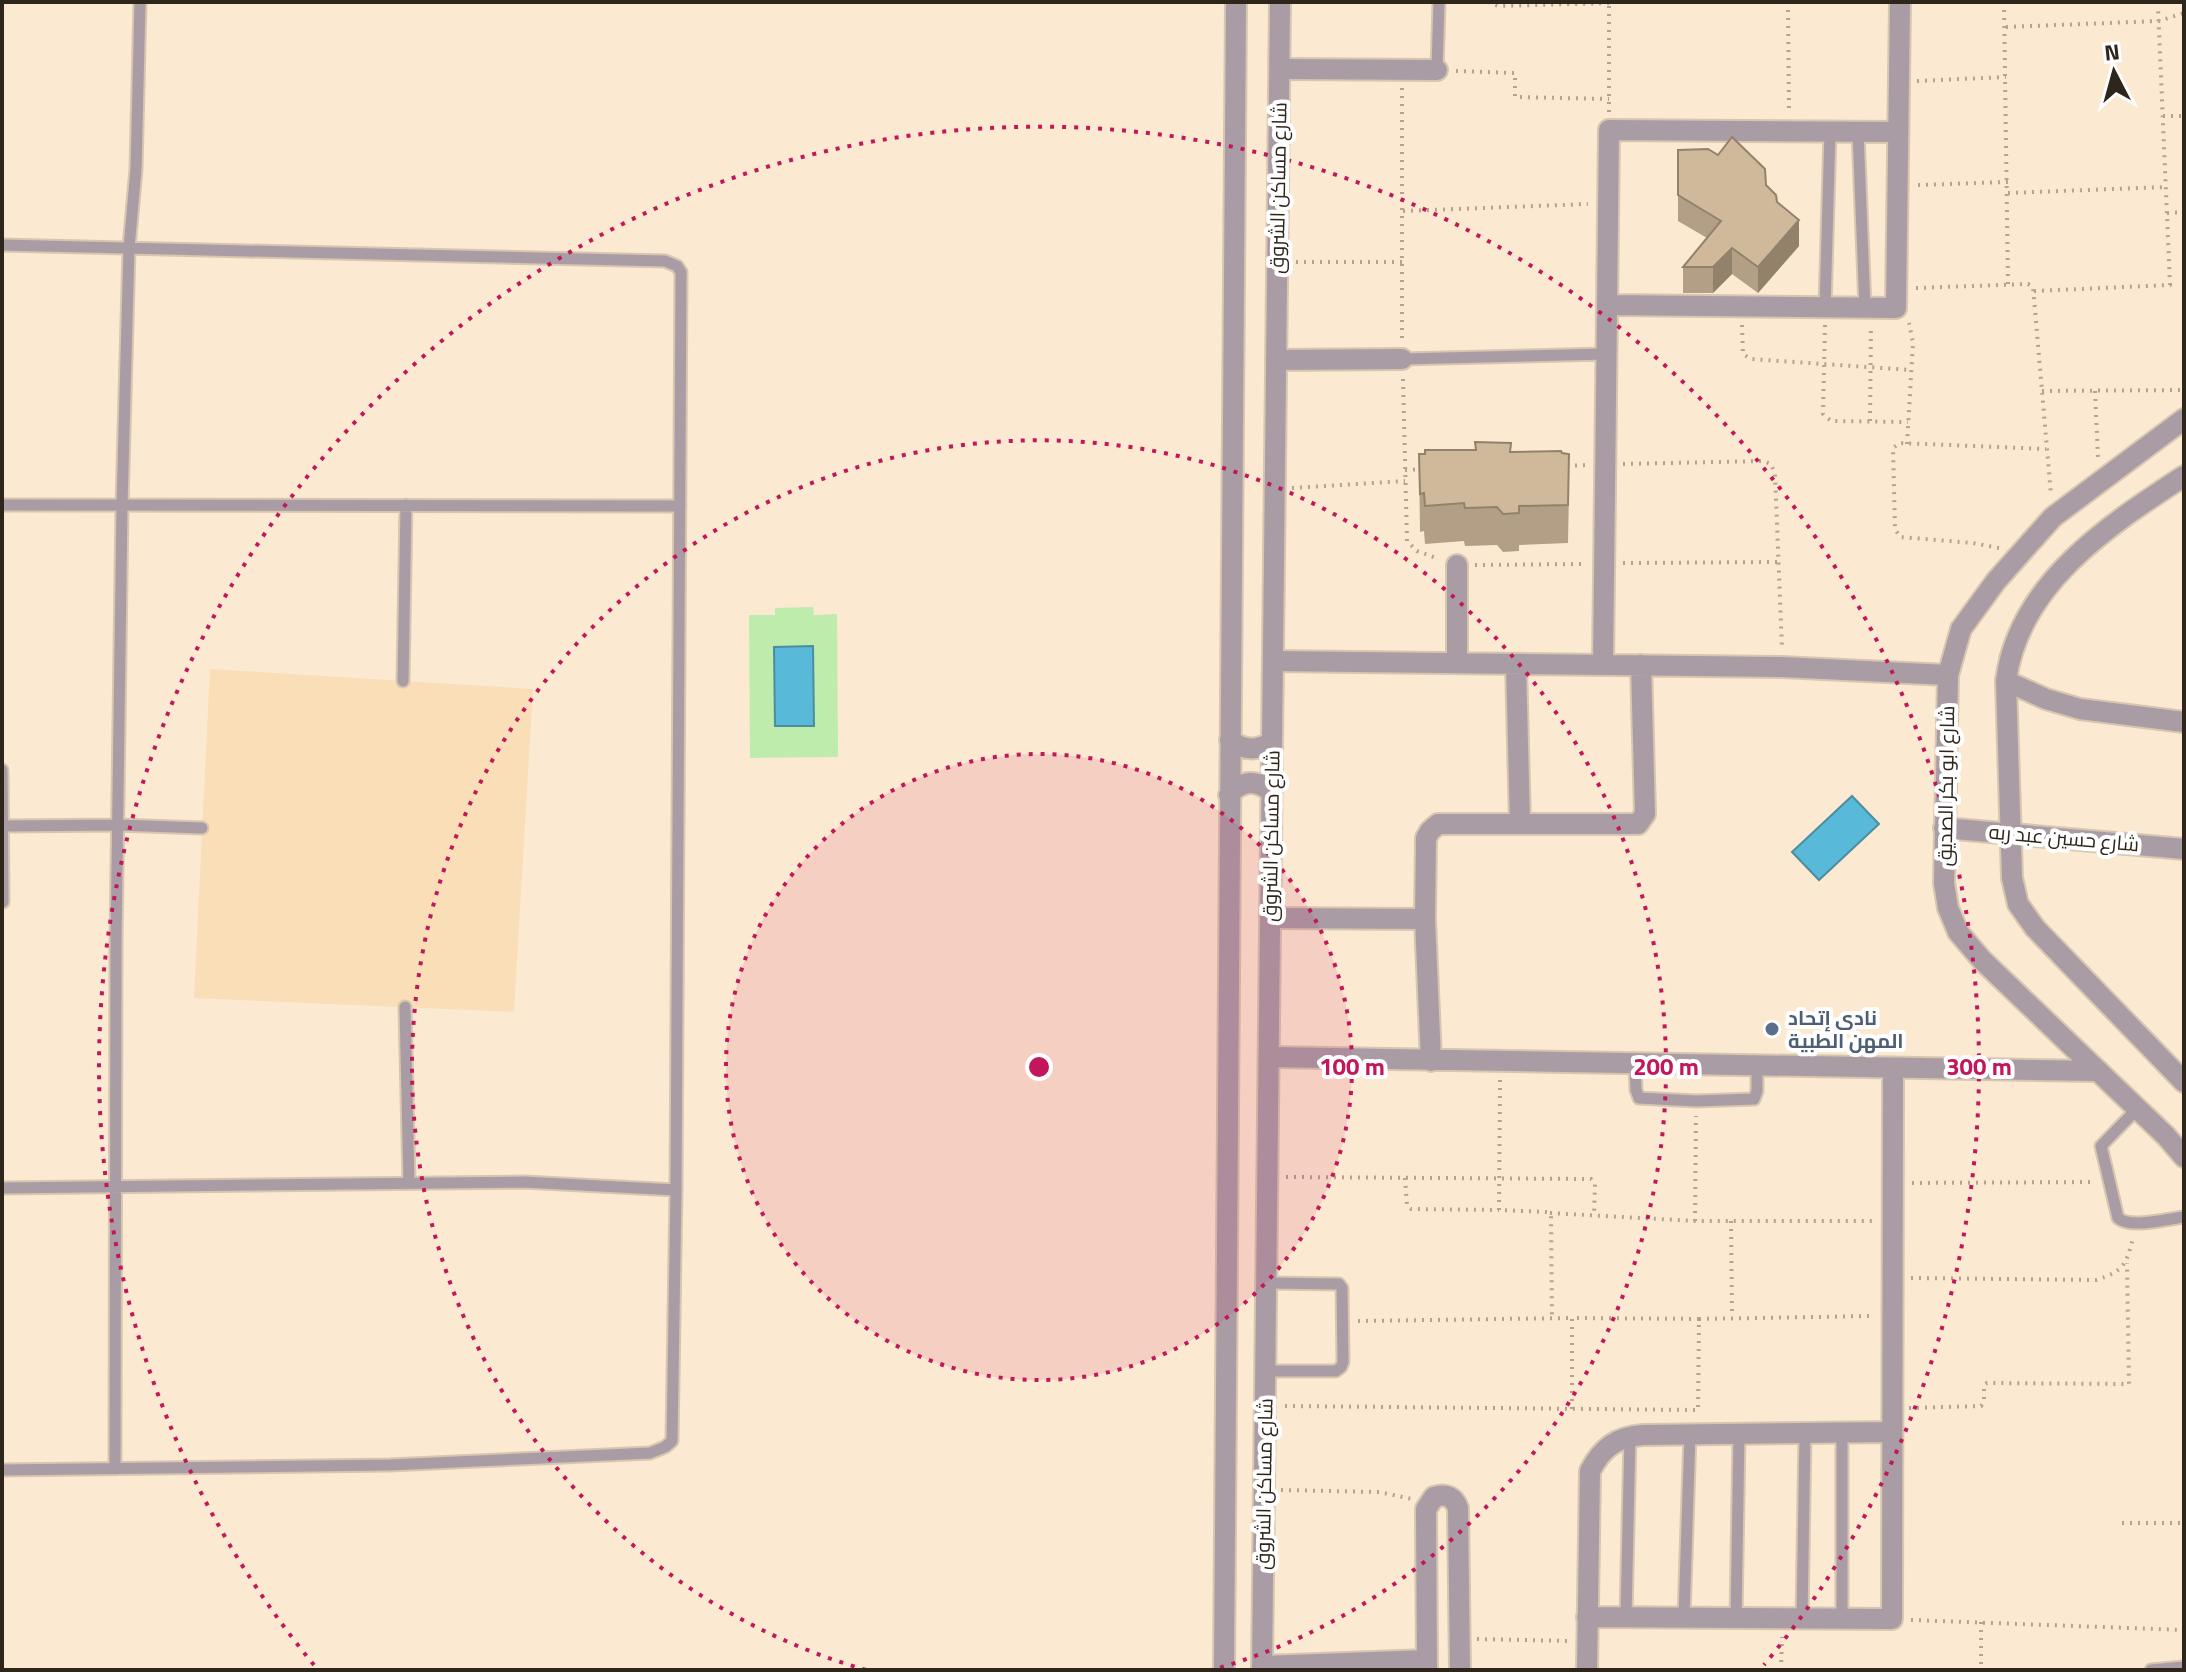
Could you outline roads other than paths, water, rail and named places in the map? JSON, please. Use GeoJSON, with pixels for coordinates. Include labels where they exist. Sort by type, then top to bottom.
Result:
{"type":"FeatureCollection","features":[{"type":"Feature","properties":{"kind":"street","name":"شارع مساكن الشروق"},"geometry":{"type":"LineString","coordinates":[[1224,1670],[1236,2]]}},
{"type":"Feature","properties":{"kind":"street","name":"شارع مساكن الشروق"},"geometry":{"type":"LineString","coordinates":[[1262,1668],[1280,2]]}},
{"type":"Feature","properties":{"kind":"street"},"geometry":{"type":"LineString","coordinates":[[1607,305],[1868,308],[1896,299],[1900,2]]}},
{"type":"Feature","properties":{"kind":"street"},"geometry":{"type":"LineString","coordinates":[[1280,69],[1437,70]]}},
{"type":"Feature","properties":{"kind":"street"},"geometry":{"type":"LineString","coordinates":[[1603,665],[1609,130],[1898,132]]}},
{"type":"Feature","properties":{"kind":"street"},"geometry":{"type":"LineString","coordinates":[[1276,360],[1402,359]]}},
{"type":"Feature","properties":{"kind":"street","name":"شارع ابو بكر الصديق"},"geometry":{"type":"LineString","coordinates":[[2183,1153],[1982,960],[1958,932],[1948,908],[1944,883],[1944,828],[1948,675],[1961,629],[2021,552],[2053,517],[2184,419]]}},
{"type":"Feature","properties":{"kind":"street"},"geometry":{"type":"LineString","coordinates":[[2184,476],[2146,500],[2078,553],[2056,578],[2035,604],[2019,633],[2006,681],[2014,891],[2025,915],[2184,1082]]}},
{"type":"Feature","properties":{"kind":"street"},"geometry":{"type":"LineString","coordinates":[[1457,565],[1457,663]]}},
{"type":"Feature","properties":{"kind":"street"},"geometry":{"type":"LineString","coordinates":[[1273,661],[1782,667],[1948,675]]}},
{"type":"Feature","properties":{"kind":"street"},"geometry":{"type":"LineString","coordinates":[[1516,664],[1520,824]]}},
{"type":"Feature","properties":{"kind":"street"},"geometry":{"type":"LineString","coordinates":[[1431,1061],[1425,919],[1426,838],[1438,824],[1447,823],[1633,826],[1642,822],[1645,814],[1641,665]]}},
{"type":"Feature","properties":{"kind":"street"},"geometry":{"type":"LineString","coordinates":[[2006,681],[2046,699],[2080,709],[2184,722]]}},
{"type":"Feature","properties":{"kind":"street"},"geometry":{"type":"LineString","coordinates":[[1230,740],[1250,749],[1258,749],[1272,742]]}},
{"type":"Feature","properties":{"kind":"street"},"geometry":{"type":"LineString","coordinates":[[1229,795],[1249,782],[1271,792]]}},
{"type":"Feature","properties":{"kind":"street","name":"شارع حسين عبد ربه"},"geometry":{"type":"LineString","coordinates":[[1944,828],[2184,849]]}},
{"type":"Feature","properties":{"kind":"street"},"geometry":{"type":"LineString","coordinates":[[1270,918],[1425,919]]}},
{"type":"Feature","properties":{"kind":"street"},"geometry":{"type":"LineString","coordinates":[[1269,1057],[2098,1071]]}},
{"type":"Feature","properties":{"kind":"street"},"geometry":{"type":"LineString","coordinates":[[1587,1617],[1892,1619],[1893,1068]]}},
{"type":"Feature","properties":{"kind":"street"},"geometry":{"type":"LineString","coordinates":[[1587,1670],[1590,1471],[1599,1454],[1612,1442],[1630,1436],[1892,1432]]}},
{"type":"Feature","properties":{"kind":"street"},"geometry":{"type":"LineString","coordinates":[[1262,1668],[1427,1665],[1426,1509],[1430,1500],[1444,1495],[1454,1499],[1458,1508],[1460,1670]]}},
{"type":"Feature","properties":{"kind":"lane"},"geometry":{"type":"LineString","coordinates":[[115,1469],[122,505],[140,2]]}},
{"type":"Feature","properties":{"kind":"lane"},"geometry":{"type":"LineString","coordinates":[[1437,70],[1439,2]]}},
{"type":"Feature","properties":{"kind":"lane"},"geometry":{"type":"LineString","coordinates":[[1825,307],[1830,132]]}},
{"type":"Feature","properties":{"kind":"lane"},"geometry":{"type":"LineString","coordinates":[[1858,132],[1868,308]]}},
{"type":"Feature","properties":{"kind":"lane"},"geometry":{"type":"LineString","coordinates":[[2,245],[665,261],[677,266],[681,272],[672,1441],[650,1453],[390,1465],[2,1470]]}},
{"type":"Feature","properties":{"kind":"lane"},"geometry":{"type":"LineString","coordinates":[[1402,359],[1606,354]]}},
{"type":"Feature","properties":{"kind":"lane"},"geometry":{"type":"LineString","coordinates":[[2,505],[680,506]]}},
{"type":"Feature","properties":{"kind":"lane"},"geometry":{"type":"LineString","coordinates":[[403,681],[406,505]]}},
{"type":"Feature","properties":{"kind":"lane"},"geometry":{"type":"LineString","coordinates":[[2,770],[3,902]]}},
{"type":"Feature","properties":{"kind":"lane"},"geometry":{"type":"LineString","coordinates":[[3,826],[202,828]]}},
{"type":"Feature","properties":{"kind":"lane"},"geometry":{"type":"LineString","coordinates":[[405,1007],[409,1183]]}},
{"type":"Feature","properties":{"kind":"lane"},"geometry":{"type":"LineString","coordinates":[[1635,1064],[1639,1098],[1696,1101],[1754,1099],[1757,1065]]}},
{"type":"Feature","properties":{"kind":"lane"},"geometry":{"type":"LineString","coordinates":[[2137,1109],[2101,1146],[2118,1219],[2137,1222],[2184,1217]]}},
{"type":"Feature","properties":{"kind":"lane"},"geometry":{"type":"LineString","coordinates":[[2,1188],[524,1182],[676,1190]]}},
{"type":"Feature","properties":{"kind":"lane"},"geometry":{"type":"LineString","coordinates":[[1265,1371],[1338,1369],[1343,1362],[1342,1288],[1338,1283],[1266,1283]]}},
{"type":"Feature","properties":{"kind":"lane"},"geometry":{"type":"LineString","coordinates":[[1842,1432],[1842,1619]]}},
{"type":"Feature","properties":{"kind":"lane"},"geometry":{"type":"LineString","coordinates":[[1792,1618],[1805,1433]]}},
{"type":"Feature","properties":{"kind":"lane"},"geometry":{"type":"LineString","coordinates":[[1684,1617],[1693,1434]]}},
{"type":"Feature","properties":{"kind":"lane"},"geometry":{"type":"LineString","coordinates":[[1736,1618],[1739,1434]]}},
{"type":"Feature","properties":{"kind":"lane"},"geometry":{"type":"LineString","coordinates":[[1626,1617],[1630,1436]]}},
{"type":"Feature","properties":{"kind":"lane"},"geometry":{"type":"LineString","coordinates":[[2151,1670],[2184,1667]]}},
{"type":"Feature","properties":{"kind":"water"},"geometry":{"type":"Polygon","coordinates":[[[813,646],[814,726],[775,726],[774,647],[813,646]]]}},
{"type":"Feature","properties":{"kind":"water"},"geometry":{"type":"Polygon","coordinates":[[[1852,796],[1879,824],[1819,880],[1792,852],[1852,796]]]}},
{"type":"Feature","properties":{"kind":"place","name":"نادى إتحاد المهن الطبية"},"geometry":{"type":"Point","coordinates":[1772,1029]}}]}
